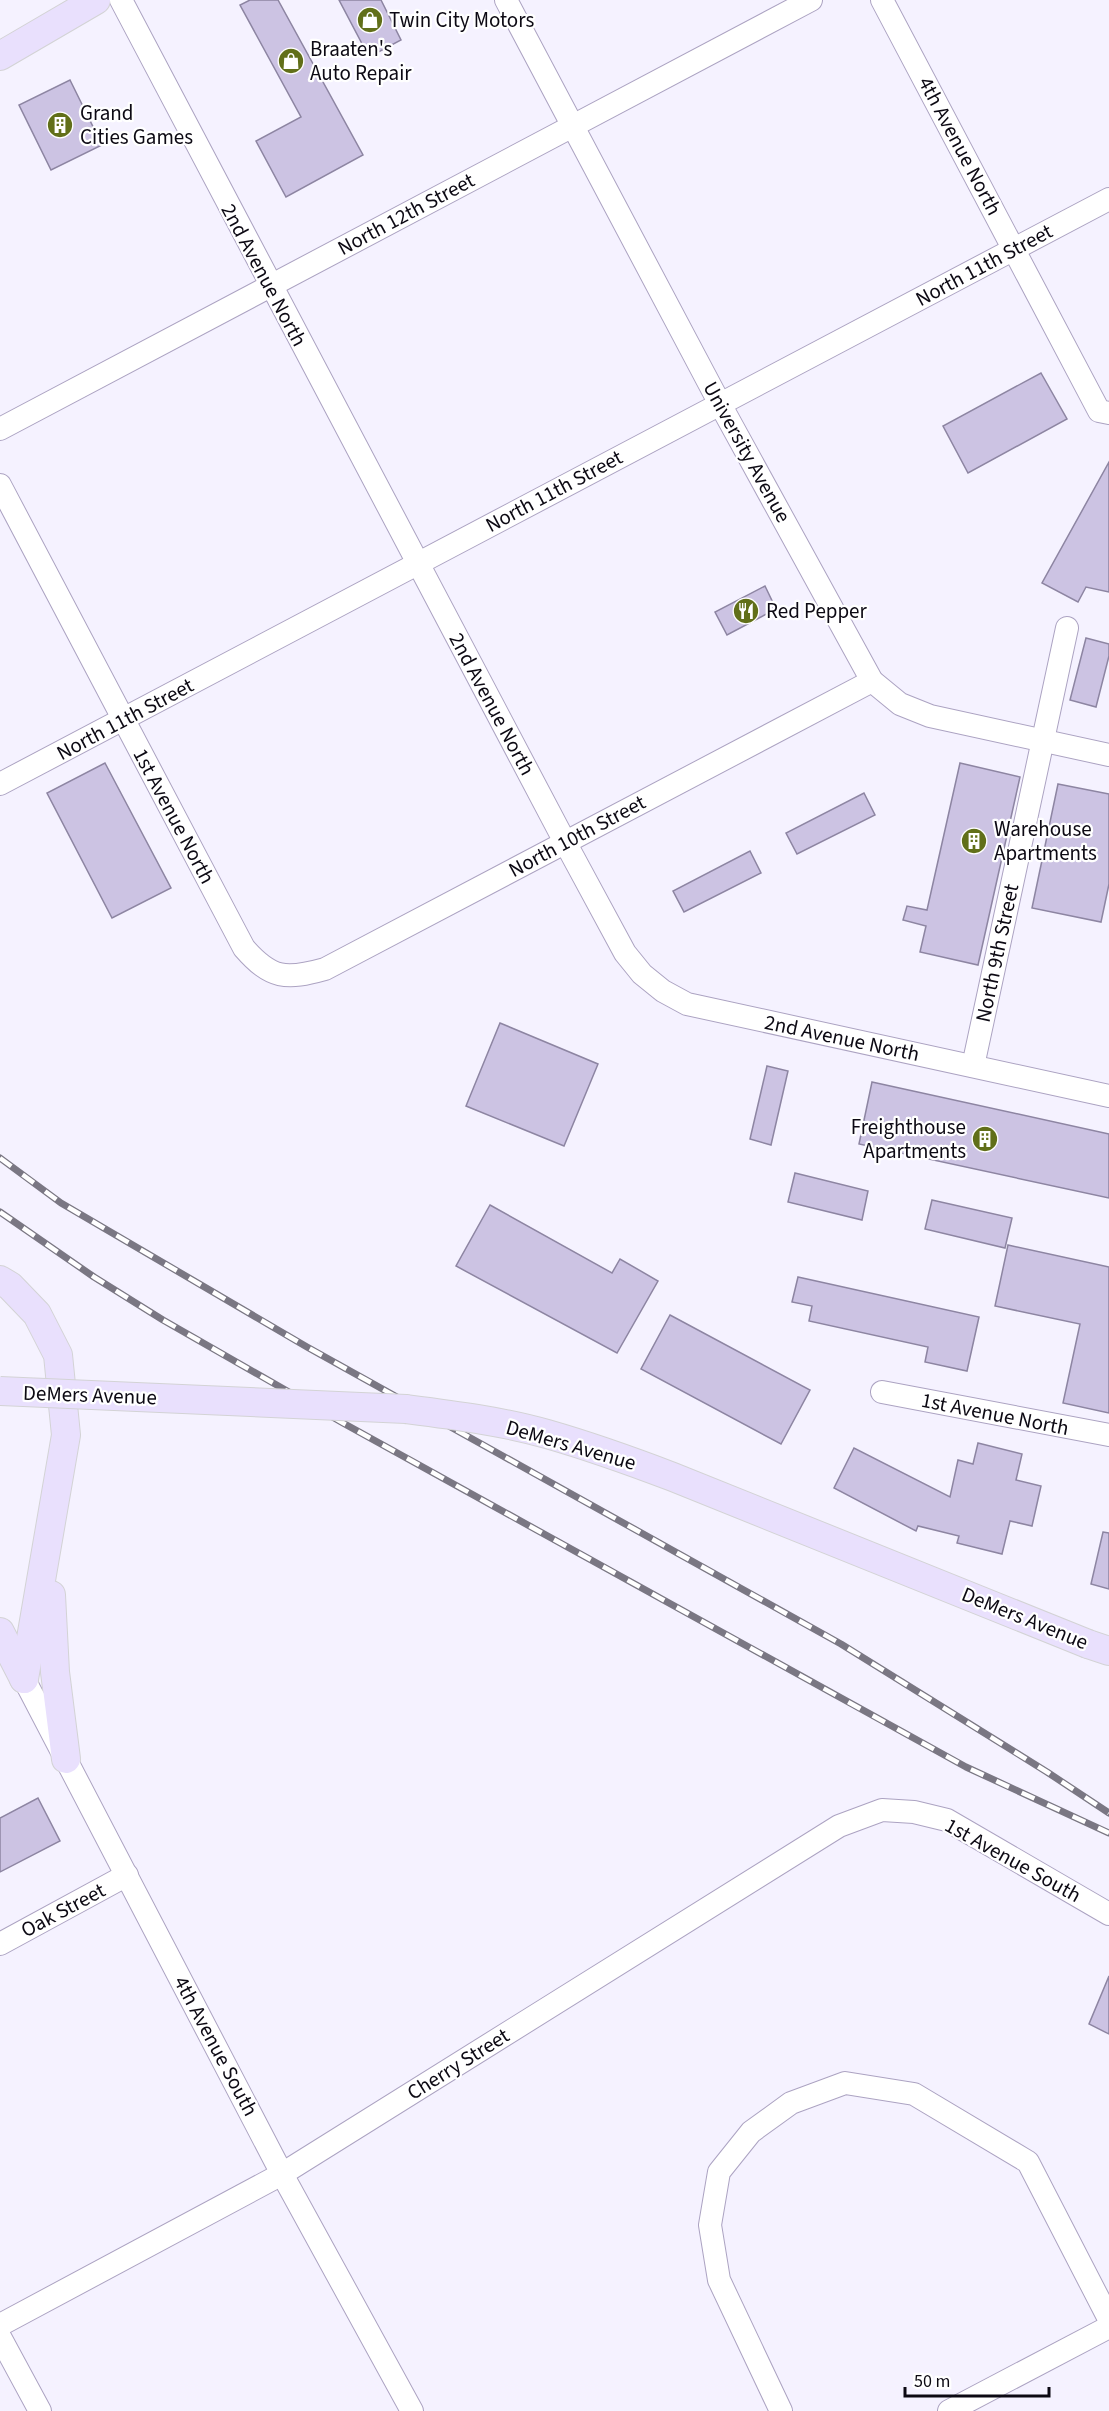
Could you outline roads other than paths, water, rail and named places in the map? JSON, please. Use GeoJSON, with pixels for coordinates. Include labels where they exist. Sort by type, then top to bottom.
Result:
{"type":"FeatureCollection","features":[{"type":"Feature","properties":{"kind":"main road"},"geometry":{"type":"LineString","coordinates":[[0,56],[96,0]]}},
{"type":"Feature","properties":{"kind":"main road"},"geometry":{"type":"LineString","coordinates":[[0,1280],[10,1286],[37,1314],[58,1355],[66,1434],[24,1679]]}},
{"type":"Feature","properties":{"kind":"main road","name":"DeMers Avenue"},"geometry":{"type":"LineString","coordinates":[[0,1391],[406,1409],[473,1418],[545,1433],[673,1476],[1099,1647]]}},
{"type":"Feature","properties":{"kind":"main road"},"geometry":{"type":"LineString","coordinates":[[51,1524],[51,1605],[55,1672],[66,1759]]}},
{"type":"Feature","properties":{"kind":"main road"},"geometry":{"type":"LineString","coordinates":[[0,1632],[24,1679]]}},
{"type":"Feature","properties":{"kind":"main road"},"geometry":{"type":"LineString","coordinates":[[0,1651],[24,1679]]}},
{"type":"Feature","properties":{"kind":"street","name":"2nd Avenue North"},"geometry":{"type":"LineString","coordinates":[[121,0],[565,842],[625,953],[642,974],[663,991],[687,1004],[1109,1096]]}},
{"type":"Feature","properties":{"kind":"street","name":"University Avenue"},"geometry":{"type":"LineString","coordinates":[[506,0],[720,404],[872,681],[900,704],[930,716],[1109,755]]}},
{"type":"Feature","properties":{"kind":"street","name":"North 12th Street"},"geometry":{"type":"LineString","coordinates":[[0,429],[811,0]]}},
{"type":"Feature","properties":{"kind":"street","name":"4th Avenue North"},"geometry":{"type":"LineString","coordinates":[[882,0],[1099,411],[1109,413]]}},
{"type":"Feature","properties":{"kind":"street","name":"North 11th Street"},"geometry":{"type":"LineString","coordinates":[[0,784],[1109,199]]}},
{"type":"Feature","properties":{"kind":"street","name":"1st Avenue North"},"geometry":{"type":"LineString","coordinates":[[0,485],[244,948],[259,966],[278,974]]}},
{"type":"Feature","properties":{"kind":"street","name":"North 9th Street"},"geometry":{"type":"LineString","coordinates":[[973,1066],[1067,628]]}},
{"type":"Feature","properties":{"kind":"street","name":"North 10th Street"},"geometry":{"type":"LineString","coordinates":[[278,974],[300,976],[325,969],[872,681]]}},
{"type":"Feature","properties":{"kind":"street","name":"1st Avenue North"},"geometry":{"type":"LineString","coordinates":[[882,1392],[1109,1435]]}},
{"type":"Feature","properties":{"kind":"street","name":"4th Avenue South"},"geometry":{"type":"LineString","coordinates":[[24,1679],[282,2174],[412,2411]]}},
{"type":"Feature","properties":{"kind":"street","name":"Cherry Street"},"geometry":{"type":"LineString","coordinates":[[0,2325],[282,2174],[839,1826],[882,1810],[914,1812]]}},
{"type":"Feature","properties":{"kind":"street","name":"1st Avenue South"},"geometry":{"type":"LineString","coordinates":[[914,1812],[948,1820],[1109,1914]]}},
{"type":"Feature","properties":{"kind":"street","name":"Oak Street"},"geometry":{"type":"LineString","coordinates":[[0,1944],[127,1875]]}},
{"type":"Feature","properties":{"kind":"street"},"geometry":{"type":"LineString","coordinates":[[781,2411],[719,2280],[710,2225],[719,2172],[751,2132],[791,2103],[845,2083],[914,2094],[1028,2163],[1109,2319]]}},
{"type":"Feature","properties":{"kind":"street"},"geometry":{"type":"LineString","coordinates":[[949,2411],[1109,2327]]}},
{"type":"Feature","properties":{"kind":"street"},"geometry":{"type":"LineString","coordinates":[[0,2337],[40,2411]]}},
{"type":"Feature","properties":{"kind":"railway"},"geometry":{"type":"LineString","coordinates":[[0,1158],[61,1203],[307,1347],[841,1644],[1109,1813]]}},
{"type":"Feature","properties":{"kind":"railway"},"geometry":{"type":"LineString","coordinates":[[0,1212],[94,1277],[163,1320],[343,1423],[966,1767],[1109,1833]]}},
{"type":"Feature","properties":{"kind":"place","name":"Twin City Motors"},"geometry":{"type":"Point","coordinates":[370,20]}},
{"type":"Feature","properties":{"kind":"place","name":"Braaten's Auto Repair"},"geometry":{"type":"Point","coordinates":[291,61]}},
{"type":"Feature","properties":{"kind":"place","name":"Grand Cities Games"},"geometry":{"type":"Point","coordinates":[60,125]}},
{"type":"Feature","properties":{"kind":"place","name":"Red Pepper"},"geometry":{"type":"Point","coordinates":[746,611]}},
{"type":"Feature","properties":{"kind":"place","name":"Warehouse Apartments"},"geometry":{"type":"Point","coordinates":[974,841]}},
{"type":"Feature","properties":{"kind":"place","name":"Freighthouse Apartments"},"geometry":{"type":"Point","coordinates":[985,1139]}}]}
